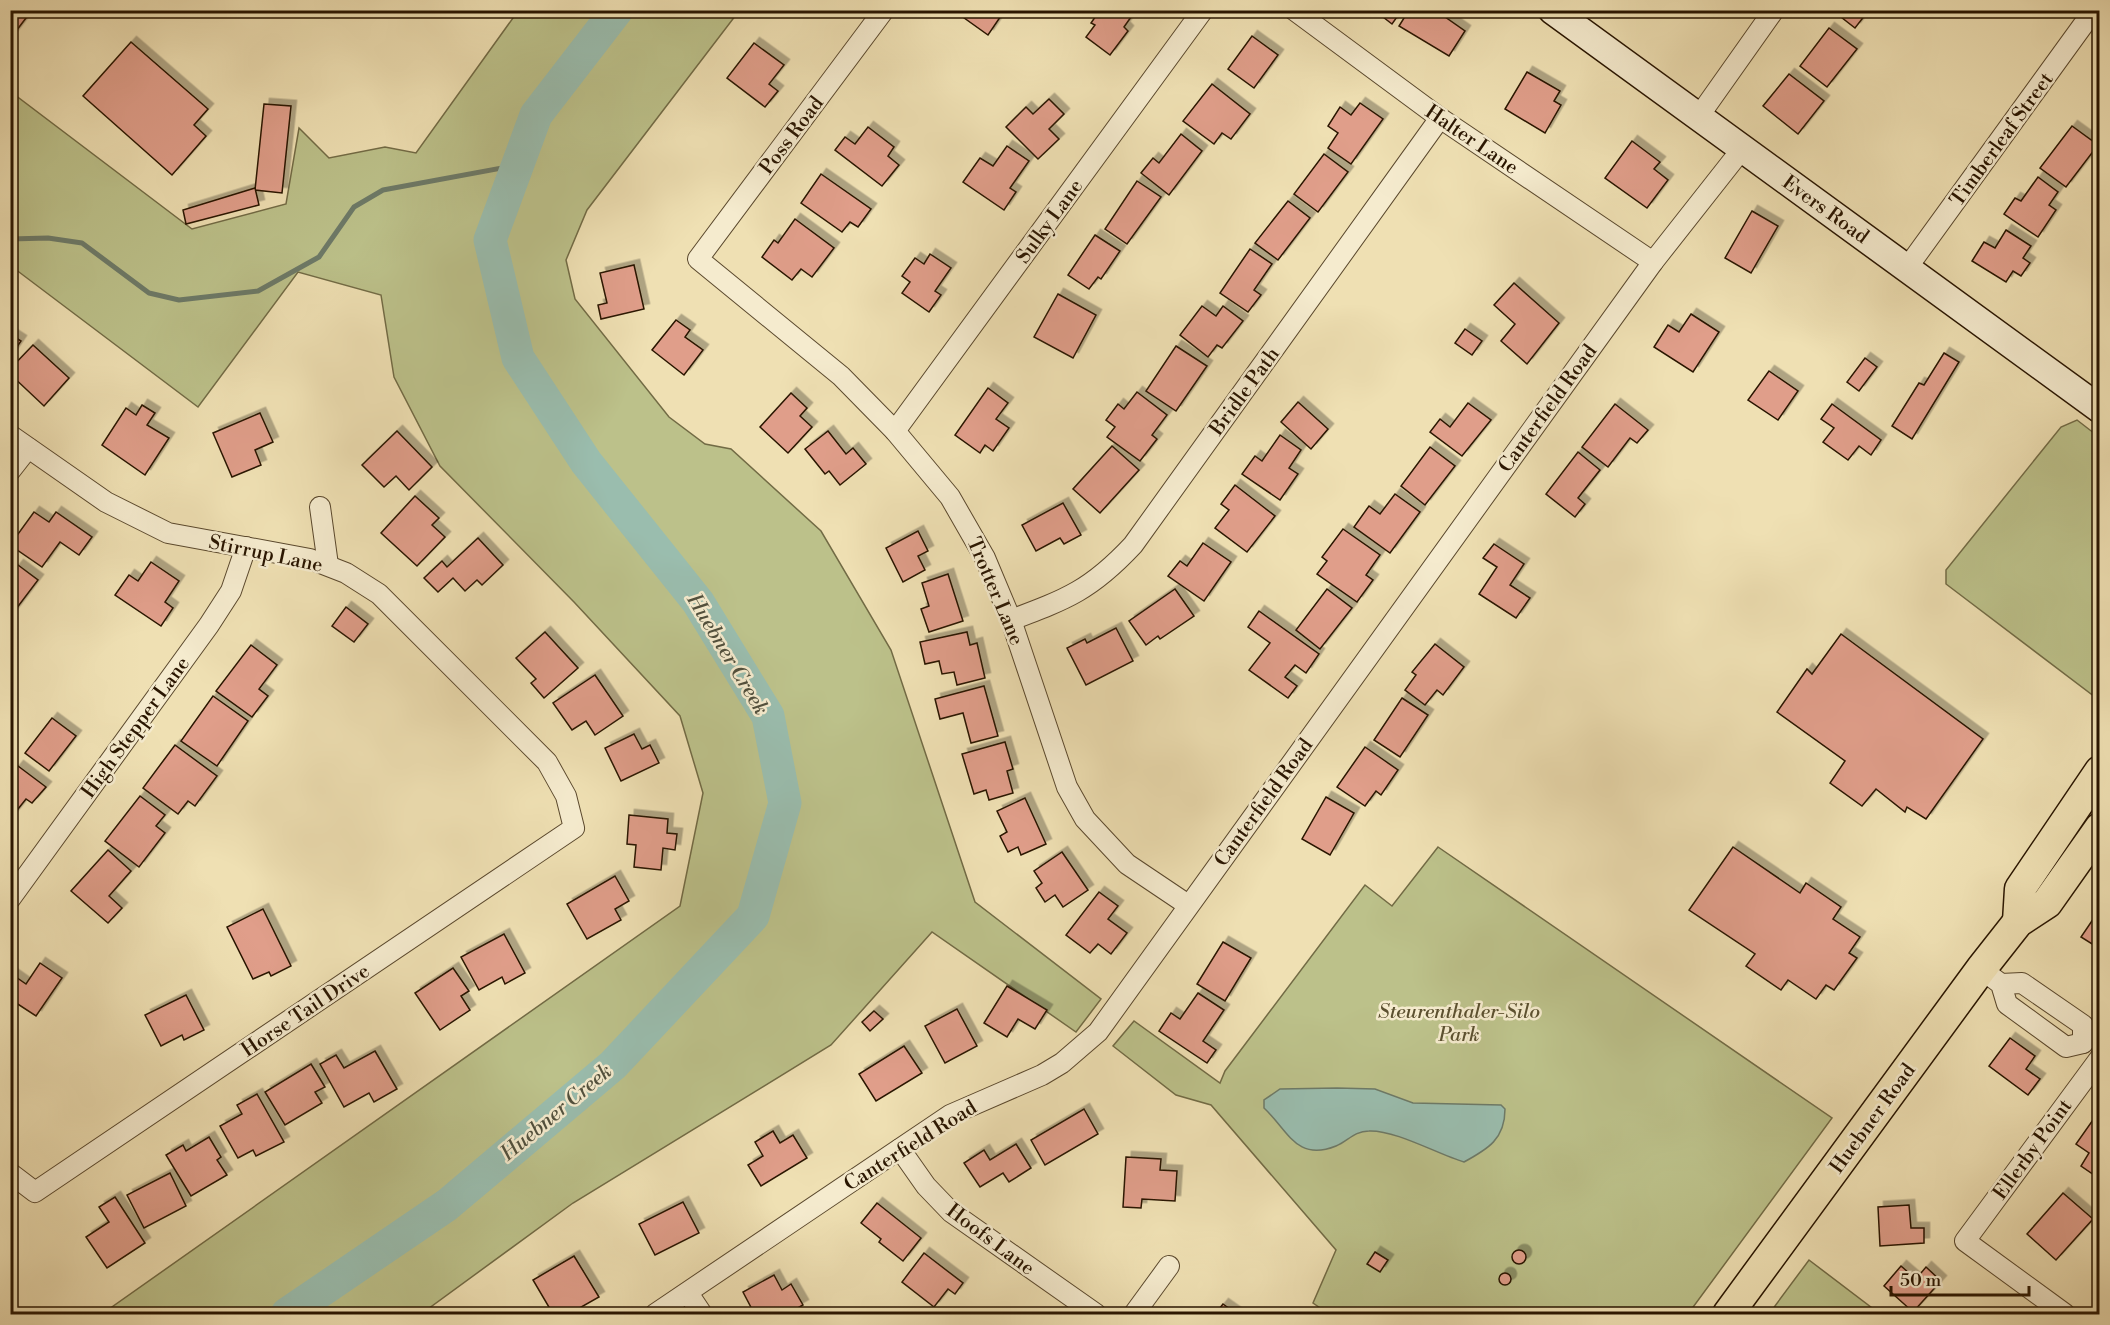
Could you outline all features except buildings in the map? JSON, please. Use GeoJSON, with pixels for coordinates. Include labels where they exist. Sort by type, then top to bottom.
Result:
{"type":"FeatureCollection","features":[{"type":"Feature","properties":{"kind":"main road","name":"Evers Road"},"geometry":{"type":"LineString","coordinates":[[1552,10],[2100,409]]}},
{"type":"Feature","properties":{"kind":"main road"},"geometry":{"type":"LineString","coordinates":[[2018,922],[2020,889],[2100,771]]}},
{"type":"Feature","properties":{"kind":"main road","name":"Huebner Road"},"geometry":{"type":"LineString","coordinates":[[1728,1314],[1991,976],[2018,922],[2047,903],[2100,828]]}},
{"type":"Feature","properties":{"kind":"street","name":"Poss Road"},"geometry":{"type":"LineString","coordinates":[[698,259],[885,10]]}},
{"type":"Feature","properties":{"kind":"street","name":"Sulky Lane"},"geometry":{"type":"LineString","coordinates":[[895,431],[1203,10]]}},
{"type":"Feature","properties":{"kind":"street","name":"Halter Lane"},"geometry":{"type":"LineString","coordinates":[[1294,10],[1440,118],[1653,262]]}},
{"type":"Feature","properties":{"kind":"street"},"geometry":{"type":"LineString","coordinates":[[1699,116],[1774,10]]}},
{"type":"Feature","properties":{"kind":"street","name":"Timberleaf Street"},"geometry":{"type":"LineString","coordinates":[[1907,268],[2094,10]]}},
{"type":"Feature","properties":{"kind":"street","name":"Bridle Path"},"geometry":{"type":"LineString","coordinates":[[1011,620],[1076,594],[1106,574],[1133,545],[1440,118]]}},
{"type":"Feature","properties":{"kind":"street","name":"Canterfield Road"},"geometry":{"type":"LineString","coordinates":[[655,1314],[950,1114],[1042,1075],[1081,1048],[1113,1015],[1188,905],[1653,262],[1742,149]]}},
{"type":"Feature","properties":{"kind":"street","name":"Trotter Lane"},"geometry":{"type":"LineString","coordinates":[[698,259],[841,376],[895,431],[950,497],[985,558],[1011,620],[1067,787],[1085,819],[1127,864],[1188,905]]}},
{"type":"Feature","properties":{"kind":"street","name":"Stirrup Lane"},"geometry":{"type":"LineString","coordinates":[[10,435],[106,502],[168,533],[328,565],[346,573],[393,607],[547,762],[566,796],[574,828]]}},
{"type":"Feature","properties":{"kind":"street"},"geometry":{"type":"LineString","coordinates":[[10,471],[28,448]]}},
{"type":"Feature","properties":{"kind":"street"},"geometry":{"type":"LineString","coordinates":[[320,507],[328,565]]}},
{"type":"Feature","properties":{"kind":"street","name":"High Stepper Lane"},"geometry":{"type":"LineString","coordinates":[[10,899],[209,625],[231,591],[246,547]]}},
{"type":"Feature","properties":{"kind":"street","name":"Horse Tail Drive"},"geometry":{"type":"LineString","coordinates":[[10,1173],[35,1191],[574,828]]}},
{"type":"Feature","properties":{"kind":"street"},"geometry":{"type":"LineString","coordinates":[[1991,976],[2007,1004],[2066,1047],[2083,1042]]}},
{"type":"Feature","properties":{"kind":"street"},"geometry":{"type":"LineString","coordinates":[[1991,976],[2022,983],[2083,1025],[2083,1042]]}},
{"type":"Feature","properties":{"kind":"street"},"geometry":{"type":"LineString","coordinates":[[2083,1042],[2100,1056]]}},
{"type":"Feature","properties":{"kind":"street","name":"Ellerby Point"},"geometry":{"type":"LineString","coordinates":[[2065,1314],[1965,1241],[2100,1056]]}},
{"type":"Feature","properties":{"kind":"street","name":"Hoofs Lane"},"geometry":{"type":"LineString","coordinates":[[900,1149],[926,1186],[951,1212],[1096,1314]]}},
{"type":"Feature","properties":{"kind":"street"},"geometry":{"type":"LineString","coordinates":[[1134,1314],[1169,1266]]}},
{"type":"Feature","properties":{"kind":"street"},"geometry":{"type":"LineString","coordinates":[[688,1293],[702,1314]]}},
{"type":"Feature","properties":{"kind":"green space"},"geometry":{"type":"Polygon","coordinates":[[[518,11],[739,11],[587,210],[566,260],[575,299],[669,417],[705,444],[731,449],[821,531],[891,650],[975,902],[1101,999],[1076,1032],[932,932],[831,1045],[573,1203],[421,1314],[102,1314],[680,906],[703,793],[680,716],[574,602],[440,466],[394,377],[381,295],[298,272],[198,407],[11,266],[11,92],[192,229],[286,204],[299,128],[329,158],[385,147],[416,153],[518,11]]]}},
{"type":"Feature","properties":{"kind":"green space"},"geometry":{"type":"Polygon","coordinates":[[[2077,420],[2099,437],[2099,700],[1946,584],[1946,570],[2061,427],[2077,420]]]}},
{"type":"Feature","properties":{"kind":"green space","name":"Steurenthaler-Silo Park"},"geometry":{"type":"Polygon","coordinates":[[[1438,847],[1832,1118],[1688,1314],[1329,1314],[1313,1303],[1336,1250],[1211,1105],[1176,1095],[1113,1046],[1134,1021],[1220,1083],[1225,1071],[1365,885],[1392,906],[1438,847]]]}},
{"type":"Feature","properties":{"kind":"green space"},"geometry":{"type":"Polygon","coordinates":[[[1809,1260],[1880,1314],[1769,1314],[1809,1260]]]}},
{"type":"Feature","properties":{"kind":"shaded area"},"geometry":{"type":"Polygon","coordinates":[[[1280,1089],[1375,1089],[1413,1103],[1501,1105],[1505,1109],[1504,1119],[1494,1142],[1464,1162],[1404,1138],[1369,1131],[1355,1134],[1336,1146],[1311,1150],[1294,1141],[1264,1108],[1264,1100],[1280,1089]]]}},
{"type":"Feature","properties":{"kind":"waterway","name":"Huebner Creek"},"geometry":{"type":"LineString","coordinates":[[287,1314],[447,1205],[613,1065],[753,916],[785,803],[768,716],[698,602],[586,462],[518,358],[490,240],[536,115],[617,10]]}},
{"type":"Feature","properties":{"kind":"waterway"},"geometry":{"type":"LineString","coordinates":[[10,239],[48,238],[82,243],[149,293],[179,300],[258,291],[319,257],[354,207],[383,190],[518,165]]}}]}
